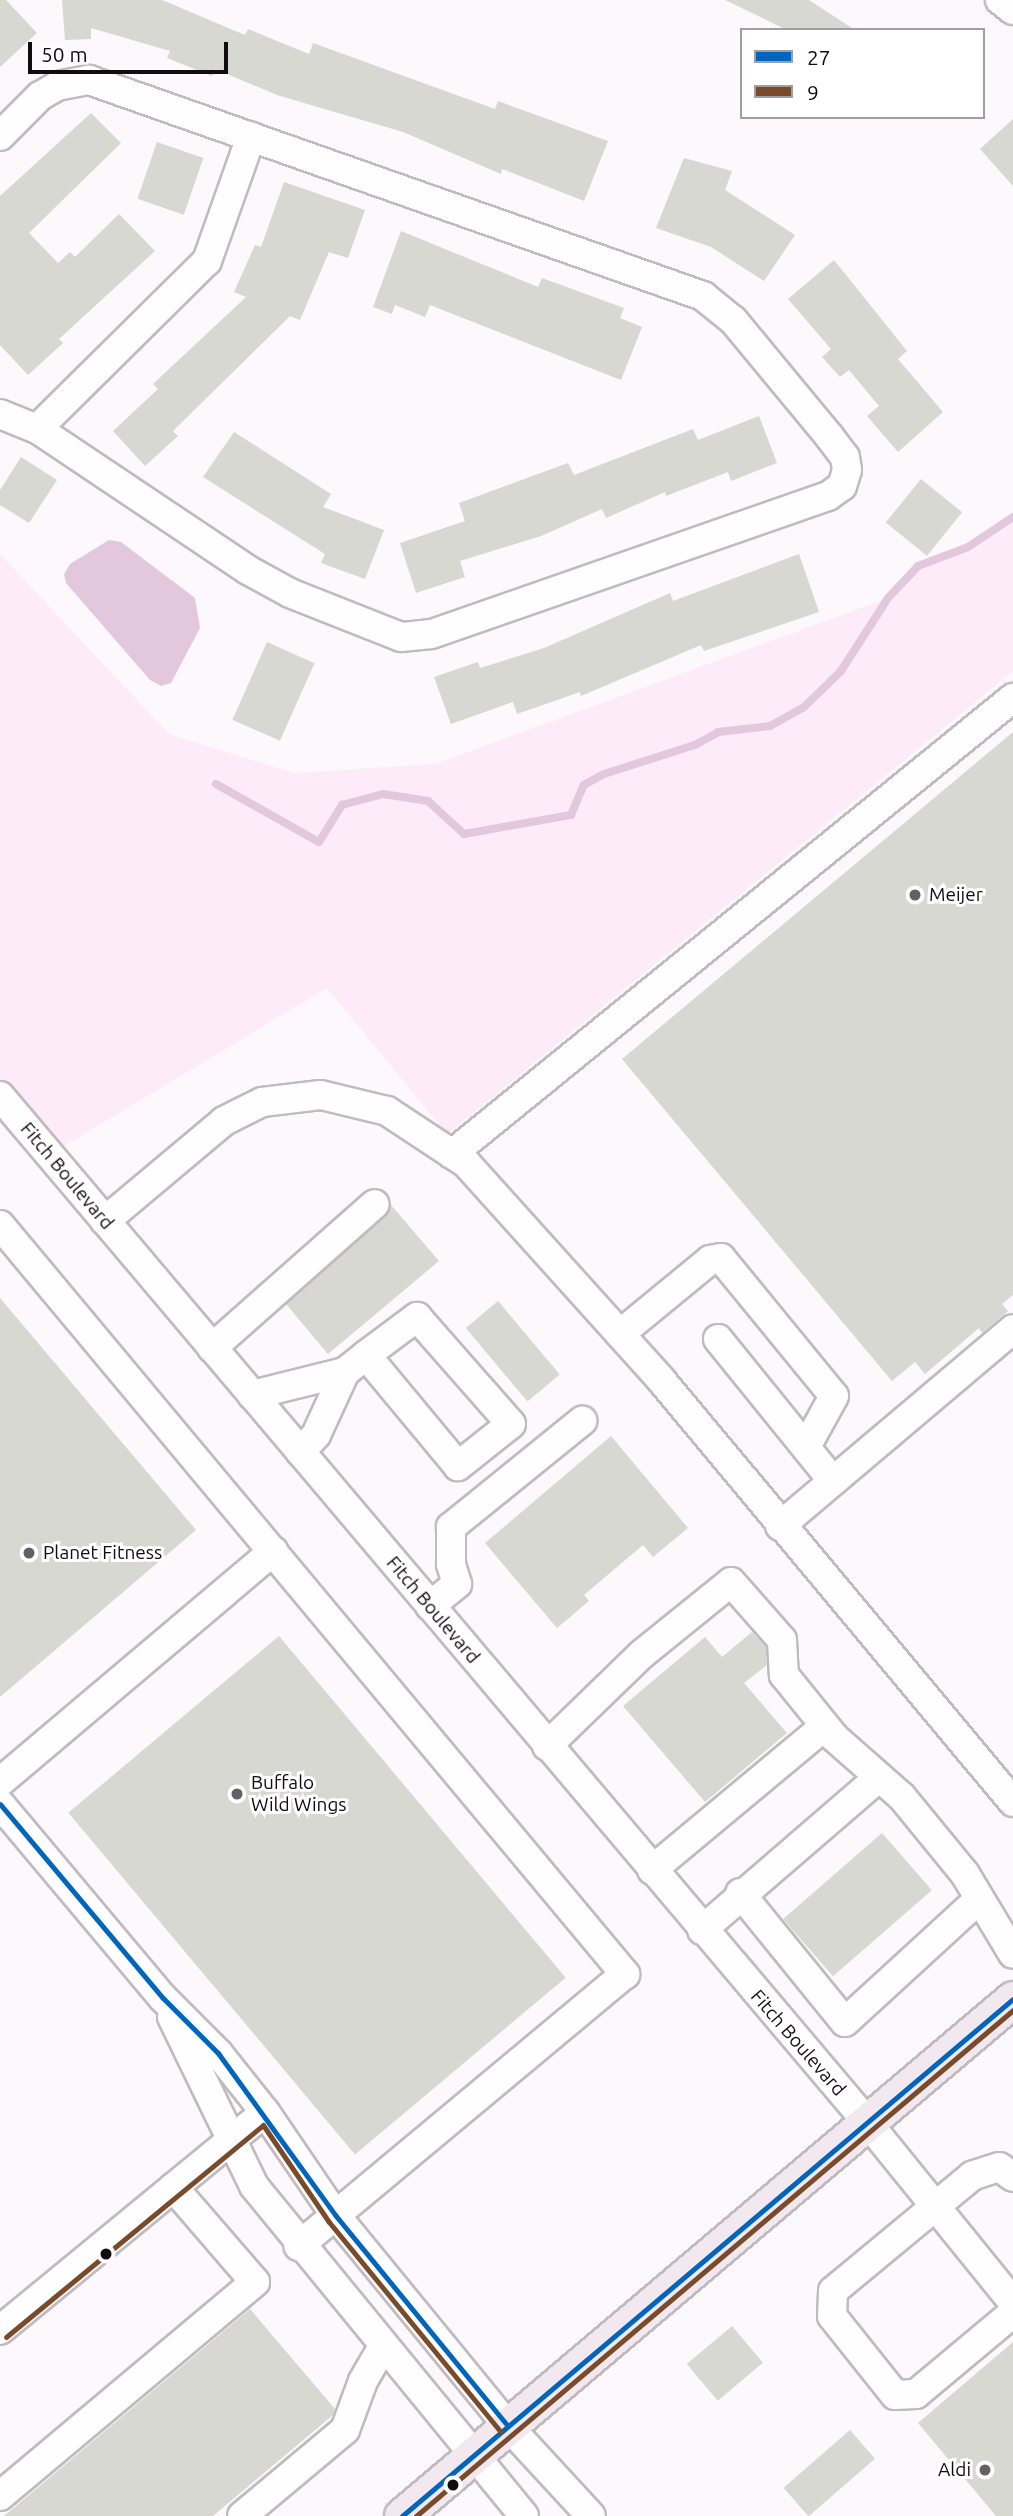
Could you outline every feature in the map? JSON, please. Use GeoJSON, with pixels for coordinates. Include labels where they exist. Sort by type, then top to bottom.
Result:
{"type":"FeatureCollection","features":[{"type":"Feature","properties":{"kind":"main road"},"geometry":{"type":"LineString","coordinates":[[402,2516],[1013,1999]]}},
{"type":"Feature","properties":{"kind":"street"},"geometry":{"type":"LineString","coordinates":[[1000,0],[1013,10]]}},
{"type":"Feature","properties":{"kind":"street"},"geometry":{"type":"LineString","coordinates":[[0,136],[40,96],[57,86],[89,80],[703,296],[733,320],[845,457],[847,470],[842,485],[828,496],[431,634],[401,637],[312,603],[248,570],[37,429],[0,414]]}},
{"type":"Feature","properties":{"kind":"street"},"geometry":{"type":"LineString","coordinates":[[37,429],[207,261],[251,137]]}},
{"type":"Feature","properties":{"kind":"street"},"geometry":{"type":"LineString","coordinates":[[452,1154],[1013,698]]}},
{"type":"Feature","properties":{"kind":"street"},"geometry":{"type":"LineString","coordinates":[[105,1221],[224,1121],[262,1102],[321,1095],[387,1111],[466,1163],[620,1334],[780,1526],[1010,1793]]}},
{"type":"Feature","properties":{"kind":"street","name":"Fitch Boulevard"},"geometry":{"type":"LineString","coordinates":[[0,1096],[702,1930],[867,2122],[1013,2302]]}},
{"type":"Feature","properties":{"kind":"street"},"geometry":{"type":"LineString","coordinates":[[212,1348],[375,1204]]}},
{"type":"Feature","properties":{"kind":"street"},"geometry":{"type":"LineString","coordinates":[[0,1225],[625,1974],[299,2246]]}},
{"type":"Feature","properties":{"kind":"street"},"geometry":{"type":"LineString","coordinates":[[620,1334],[710,1260],[721,1258],[834,1396],[806,1447]]}},
{"type":"Feature","properties":{"kind":"street"},"geometry":{"type":"LineString","coordinates":[[252,1395],[356,1364],[417,1317],[511,1424],[458,1466],[356,1364]]}},
{"type":"Feature","properties":{"kind":"street"},"geometry":{"type":"LineString","coordinates":[[780,1526],[1013,1329]]}},
{"type":"Feature","properties":{"kind":"street"},"geometry":{"type":"LineString","coordinates":[[718,1339],[833,1481]]}},
{"type":"Feature","properties":{"kind":"street"},"geometry":{"type":"LineString","coordinates":[[300,1452],[316,1435],[356,1364]]}},
{"type":"Feature","properties":{"kind":"street"},"geometry":{"type":"LineString","coordinates":[[430,1606],[457,1584],[451,1564],[451,1527],[582,1421]]}},
{"type":"Feature","properties":{"kind":"street"},"geometry":{"type":"LineString","coordinates":[[0,1782],[273,1551]]}},
{"type":"Feature","properties":{"kind":"street"},"geometry":{"type":"LineString","coordinates":[[547,1746],[642,1654],[731,1582],[782,1640],[784,1675],[825,1726],[926,1826],[979,1899],[1013,1954]]}},
{"type":"Feature","properties":{"kind":"street"},"geometry":{"type":"LineString","coordinates":[[652,1870],[825,1726]]}},
{"type":"Feature","properties":{"kind":"street"},"geometry":{"type":"LineString","coordinates":[[702,1930],[740,1894],[879,1777]]}},
{"type":"Feature","properties":{"kind":"street"},"geometry":{"type":"LineString","coordinates":[[0,1804],[163,1998],[218,2053],[265,2112],[336,2216],[508,2426],[591,2516]]}},
{"type":"Feature","properties":{"kind":"street"},"geometry":{"type":"LineString","coordinates":[[740,1894],[845,2022],[979,1899]]}},
{"type":"Feature","properties":{"kind":"street"},"geometry":{"type":"LineString","coordinates":[[163,1998],[254,2186],[299,2246],[524,2516]]}},
{"type":"Feature","properties":{"kind":"street"},"geometry":{"type":"LineString","coordinates":[[0,2330],[265,2112]]}},
{"type":"Feature","properties":{"kind":"street"},"geometry":{"type":"LineString","coordinates":[[1013,2177],[999,2167],[972,2176],[934,2205],[833,2291],[832,2316],[895,2395],[916,2394],[1013,2313]]}},
{"type":"Feature","properties":{"kind":"street"},"geometry":{"type":"LineString","coordinates":[[0,2496],[255,2282],[173,2187]]}},
{"type":"Feature","properties":{"kind":"street"},"geometry":{"type":"LineString","coordinates":[[242,2516],[345,2430],[363,2381],[383,2347]]}},
{"type":"Feature","properties":{"kind":"shaded area"},"geometry":{"type":"Polygon","coordinates":[[[1013,517],[1013,671],[447,1134],[327,988],[49,1155],[0,1096],[0,554],[169,734],[294,773],[435,764],[888,598],[918,566],[968,547],[1013,517]]]}},
{"type":"Feature","properties":{"kind":"shaded area"},"geometry":{"type":"Polygon","coordinates":[[[109,540],[121,542],[195,598],[200,628],[171,683],[161,686],[150,680],[66,583],[64,574],[70,564],[109,540]]]}},
{"type":"Feature","properties":{"kind":"building"},"geometry":{"type":"Polygon","coordinates":[[[0,0],[6,0],[37,33],[0,67],[0,0]]]}},
{"type":"Feature","properties":{"kind":"building"},"geometry":{"type":"Polygon","coordinates":[[[62,0],[162,0],[245,35],[248,29],[309,54],[313,43],[495,109],[498,101],[608,141],[584,201],[502,169],[501,174],[403,132],[277,95],[215,69],[212,76],[167,58],[170,51],[91,28],[91,39],[65,40],[62,0]]]}},
{"type":"Feature","properties":{"kind":"building"},"geometry":{"type":"Polygon","coordinates":[[[725,0],[809,0],[852,28],[783,28],[725,0]]]}},
{"type":"Feature","properties":{"kind":"building"},"geometry":{"type":"Polygon","coordinates":[[[91,113],[121,143],[29,233],[58,263],[70,252],[75,257],[119,214],[155,251],[59,339],[63,343],[28,375],[0,345],[0,196],[91,113]]]}},
{"type":"Feature","properties":{"kind":"building"},"geometry":{"type":"Polygon","coordinates":[[[1013,119],[1013,186],[980,149],[1013,119]]]}},
{"type":"Feature","properties":{"kind":"building"},"geometry":{"type":"Polygon","coordinates":[[[157,142],[203,158],[184,215],[137,199],[157,142]]]}},
{"type":"Feature","properties":{"kind":"building"},"geometry":{"type":"Polygon","coordinates":[[[684,158],[732,171],[725,190],[795,235],[764,281],[711,247],[656,228],[684,158]]]}},
{"type":"Feature","properties":{"kind":"building"},"geometry":{"type":"Polygon","coordinates":[[[284,182],[365,210],[348,258],[329,252],[300,320],[290,316],[173,431],[178,436],[145,466],[113,431],[158,389],[153,384],[246,297],[234,292],[255,245],[261,247],[284,182]]]}},
{"type":"Feature","properties":{"kind":"building"},"geometry":{"type":"Polygon","coordinates":[[[401,231],[538,287],[542,278],[624,308],[620,318],[642,327],[621,380],[430,305],[425,317],[395,305],[392,314],[373,307],[401,231]]]}},
{"type":"Feature","properties":{"kind":"building"},"geometry":{"type":"Polygon","coordinates":[[[834,260],[907,351],[898,359],[943,412],[898,452],[867,416],[879,406],[849,370],[840,377],[822,357],[831,349],[788,299],[834,260]]]}},
{"type":"Feature","properties":{"kind":"building"},"geometry":{"type":"Polygon","coordinates":[[[759,416],[777,463],[731,481],[728,472],[666,496],[665,492],[606,518],[602,509],[541,536],[460,561],[465,577],[416,593],[400,543],[465,521],[459,503],[568,463],[574,475],[693,429],[698,440],[759,416]]]}},
{"type":"Feature","properties":{"kind":"building"},"geometry":{"type":"Polygon","coordinates":[[[234,432],[331,494],[323,507],[384,530],[365,579],[321,563],[325,554],[203,477],[234,432]]]}},
{"type":"Feature","properties":{"kind":"building"},"geometry":{"type":"Polygon","coordinates":[[[21,457],[57,480],[29,523],[0,505],[0,490],[21,457]]]}},
{"type":"Feature","properties":{"kind":"building"},"geometry":{"type":"Polygon","coordinates":[[[921,479],[962,512],[927,556],[886,523],[921,479]]]}},
{"type":"Feature","properties":{"kind":"building"},"geometry":{"type":"Polygon","coordinates":[[[799,554],[819,612],[704,651],[701,645],[581,696],[580,692],[517,714],[513,702],[451,724],[434,677],[478,662],[480,668],[544,648],[670,593],[673,601],[799,554]]]}},
{"type":"Feature","properties":{"kind":"building"},"geometry":{"type":"Polygon","coordinates":[[[267,642],[315,663],[280,741],[232,720],[267,642]]]}},
{"type":"Feature","properties":{"kind":"building","name":"Meijer"},"geometry":{"type":"Polygon","coordinates":[[[1013,732],[1013,1295],[1002,1304],[1008,1311],[982,1333],[979,1328],[925,1374],[915,1362],[892,1381],[622,1059],[1013,732]]]}},
{"type":"Feature","properties":{"kind":"building"},"geometry":{"type":"Polygon","coordinates":[[[391,1205],[439,1261],[328,1354],[286,1304],[386,1216],[391,1205]]]}},
{"type":"Feature","properties":{"kind":"building"},"geometry":{"type":"Polygon","coordinates":[[[0,1298],[196,1530],[0,1697],[0,1298]]]}},
{"type":"Feature","properties":{"kind":"building"},"geometry":{"type":"Polygon","coordinates":[[[498,1301],[560,1375],[528,1402],[466,1328],[498,1301]]]}},
{"type":"Feature","properties":{"kind":"building"},"geometry":{"type":"Polygon","coordinates":[[[611,1436],[688,1528],[653,1557],[643,1545],[584,1595],[589,1601],[557,1628],[485,1543],[611,1436]]]}},
{"type":"Feature","properties":{"kind":"building"},"geometry":{"type":"Polygon","coordinates":[[[752,1632],[766,1647],[767,1665],[744,1683],[787,1733],[705,1802],[623,1706],[705,1637],[722,1657],[752,1632]]]}},
{"type":"Feature","properties":{"kind":"building"},"geometry":{"type":"Polygon","coordinates":[[[279,1636],[566,1978],[355,2154],[68,1813],[279,1636]]]}},
{"type":"Feature","properties":{"kind":"building"},"geometry":{"type":"Polygon","coordinates":[[[882,1833],[932,1890],[833,1976],[783,1919],[882,1833]]]}},
{"type":"Feature","properties":{"kind":"building"},"geometry":{"type":"Polygon","coordinates":[[[250,2309],[335,2409],[333,2415],[213,2516],[4,2516],[250,2309]]]}},
{"type":"Feature","properties":{"kind":"building"},"geometry":{"type":"Polygon","coordinates":[[[732,2326],[763,2363],[718,2401],[687,2364],[732,2326]]]}},
{"type":"Feature","properties":{"kind":"building","name":"Aldi"},"geometry":{"type":"Polygon","coordinates":[[[1013,2342],[1013,2516],[996,2516],[918,2423],[1013,2342]]]}},
{"type":"Feature","properties":{"kind":"building"},"geometry":{"type":"Polygon","coordinates":[[[850,2430],[875,2459],[809,2516],[784,2488],[850,2430]]]}},
{"type":"Feature","properties":{"kind":"waterway"},"geometry":{"type":"LineString","coordinates":[[216,784],[319,842],[342,805],[383,794],[428,801],[464,834],[571,815],[584,785],[604,774],[695,745],[718,732],[770,726],[803,708],[841,671],[888,598],[918,566],[968,547],[1013,517]]}},
{"type":"Feature","properties":{"kind":"transit line","name":"27"},"geometry":{"type":"LineString","coordinates":[[0,1804],[163,1998],[218,2053],[336,2216],[508,2426]]}},
{"type":"Feature","properties":{"kind":"transit line","name":"27"},"geometry":{"type":"LineString","coordinates":[[402,2516],[1013,1999]]}},
{"type":"Feature","properties":{"kind":"transit line","name":"9"},"geometry":{"type":"LineString","coordinates":[[416,2516],[1013,2010]]}},
{"type":"Feature","properties":{"kind":"transit line","name":"9"},"geometry":{"type":"LineString","coordinates":[[6,2337],[263,2125],[329,2222],[501,2432]]}},
{"type":"Feature","properties":{"kind":"place","name":"Meijer"},"geometry":{"type":"Point","coordinates":[915,895]}},
{"type":"Feature","properties":{"kind":"place","name":"Planet Fitness"},"geometry":{"type":"Point","coordinates":[29,1553]}},
{"type":"Feature","properties":{"kind":"place","name":"Buffalo Wild Wings"},"geometry":{"type":"Point","coordinates":[237,1794]}},
{"type":"Feature","properties":{"kind":"place","name":"Aldi"},"geometry":{"type":"Point","coordinates":[985,2470]}}]}
